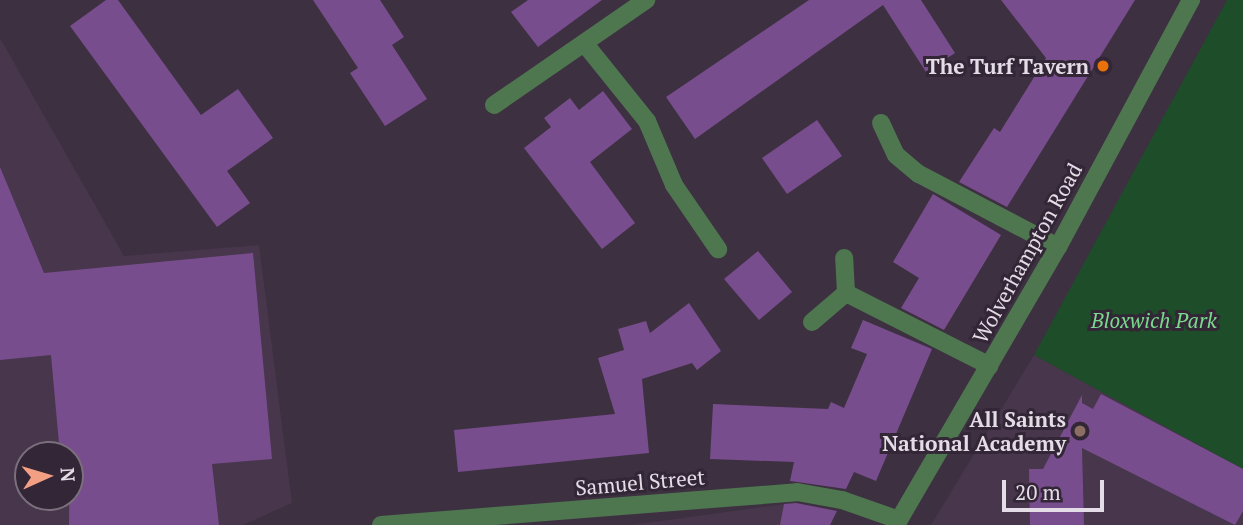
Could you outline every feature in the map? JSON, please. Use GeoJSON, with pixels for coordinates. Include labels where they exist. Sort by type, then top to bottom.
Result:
{"type":"FeatureCollection","features":[{"type":"Feature","properties":{"kind":"street"},"geometry":{"type":"LineString","coordinates":[[494,105],[646,0]]}},
{"type":"Feature","properties":{"kind":"street","name":"Wolverhampton Road"},"geometry":{"type":"LineString","coordinates":[[898,523],[1058,247],[1191,0]]}},
{"type":"Feature","properties":{"kind":"street"},"geometry":{"type":"LineString","coordinates":[[585,44],[647,121],[674,186],[718,249]]}},
{"type":"Feature","properties":{"kind":"street"},"geometry":{"type":"LineString","coordinates":[[881,123],[896,155],[919,174],[1058,247]]}},
{"type":"Feature","properties":{"kind":"street"},"geometry":{"type":"LineString","coordinates":[[844,258],[846,293]]}},
{"type":"Feature","properties":{"kind":"street"},"geometry":{"type":"LineString","coordinates":[[846,293],[990,366]]}},
{"type":"Feature","properties":{"kind":"street"},"geometry":{"type":"LineString","coordinates":[[812,322],[846,293]]}},
{"type":"Feature","properties":{"kind":"street","name":"Samuel Street"},"geometry":{"type":"LineString","coordinates":[[381,525],[797,492],[842,500],[898,523]]}},
{"type":"Feature","properties":{"kind":"shaded area"},"geometry":{"type":"Polygon","coordinates":[[[0,38],[124,256],[259,245],[292,503],[243,525],[0,525],[0,38]]]}},
{"type":"Feature","properties":{"kind":"shaded area","name":"All Saints National Academy"},"geometry":{"type":"Polygon","coordinates":[[[1034,355],[1243,469],[1243,525],[931,525],[1034,355]]]}},
{"type":"Feature","properties":{"kind":"shaded area"},"geometry":{"type":"Polygon","coordinates":[[[785,504],[835,514],[830,525],[631,525],[785,504]]]}},
{"type":"Feature","properties":{"kind":"green space","name":"Bloxwich Park"},"geometry":{"type":"Polygon","coordinates":[[[1227,0],[1243,0],[1243,469],[1034,355],[1227,0]]]}},
{"type":"Feature","properties":{"kind":"building"},"geometry":{"type":"Polygon","coordinates":[[[106,0],[118,0],[201,115],[238,89],[273,138],[227,171],[250,203],[217,227],[70,26],[106,0]]]}},
{"type":"Feature","properties":{"kind":"building"},"geometry":{"type":"Polygon","coordinates":[[[313,0],[380,0],[404,37],[392,45],[427,99],[385,126],[350,73],[358,68],[313,0]]]}},
{"type":"Feature","properties":{"kind":"building"},"geometry":{"type":"Polygon","coordinates":[[[528,0],[602,0],[538,47],[511,12],[528,0]]]}},
{"type":"Feature","properties":{"kind":"building"},"geometry":{"type":"Polygon","coordinates":[[[809,0],[921,0],[955,53],[926,72],[883,5],[695,139],[666,97],[809,0]]]}},
{"type":"Feature","properties":{"kind":"building"},"geometry":{"type":"Polygon","coordinates":[[[1001,0],[1135,0],[1007,207],[959,182],[994,128],[1000,132],[1046,58],[1001,0]]]}},
{"type":"Feature","properties":{"kind":"building"},"geometry":{"type":"Polygon","coordinates":[[[603,91],[632,129],[590,162],[635,223],[602,249],[524,148],[551,127],[544,118],[570,98],[579,110],[603,91]]]}},
{"type":"Feature","properties":{"kind":"building"},"geometry":{"type":"Polygon","coordinates":[[[817,120],[842,156],[787,194],[762,158],[817,120]]]}},
{"type":"Feature","properties":{"kind":"building"},"geometry":{"type":"Polygon","coordinates":[[[0,167],[44,273],[253,253],[272,459],[212,464],[219,525],[69,525],[69,511],[84,511],[84,441],[59,441],[51,355],[0,360],[0,167]]]}},
{"type":"Feature","properties":{"kind":"building"},"geometry":{"type":"Polygon","coordinates":[[[933,194],[1001,235],[944,330],[901,308],[919,278],[893,262],[933,194]]]}},
{"type":"Feature","properties":{"kind":"building"},"geometry":{"type":"Polygon","coordinates":[[[758,251],[792,292],[759,320],[724,279],[758,251]]]}},
{"type":"Feature","properties":{"kind":"building"},"geometry":{"type":"Polygon","coordinates":[[[689,303],[721,351],[697,370],[692,363],[642,379],[649,453],[458,472],[454,430],[615,414],[598,358],[624,350],[618,329],[646,321],[650,333],[689,303]]]}},
{"type":"Feature","properties":{"kind":"building"},"geometry":{"type":"Polygon","coordinates":[[[863,320],[932,349],[876,481],[854,472],[846,489],[790,481],[794,462],[710,459],[713,404],[828,409],[831,402],[844,408],[867,354],[851,348],[863,320]]]}},
{"type":"Feature","properties":{"kind":"building"},"geometry":{"type":"Polygon","coordinates":[[[1101,394],[1243,469],[1243,511],[1235,525],[1082,448],[1084,525],[1030,525],[1029,469],[1043,469],[1082,395],[1082,403],[1093,409],[1101,394]]]}},
{"type":"Feature","properties":{"kind":"building"},"geometry":{"type":"Polygon","coordinates":[[[796,503],[837,511],[830,525],[780,525],[784,504],[796,503]]]}},
{"type":"Feature","properties":{"kind":"place","name":"The Turf Tavern"},"geometry":{"type":"Point","coordinates":[1103,66]}},
{"type":"Feature","properties":{"kind":"place","name":"All Saints National Academy"},"geometry":{"type":"Point","coordinates":[1080,431]}}]}
